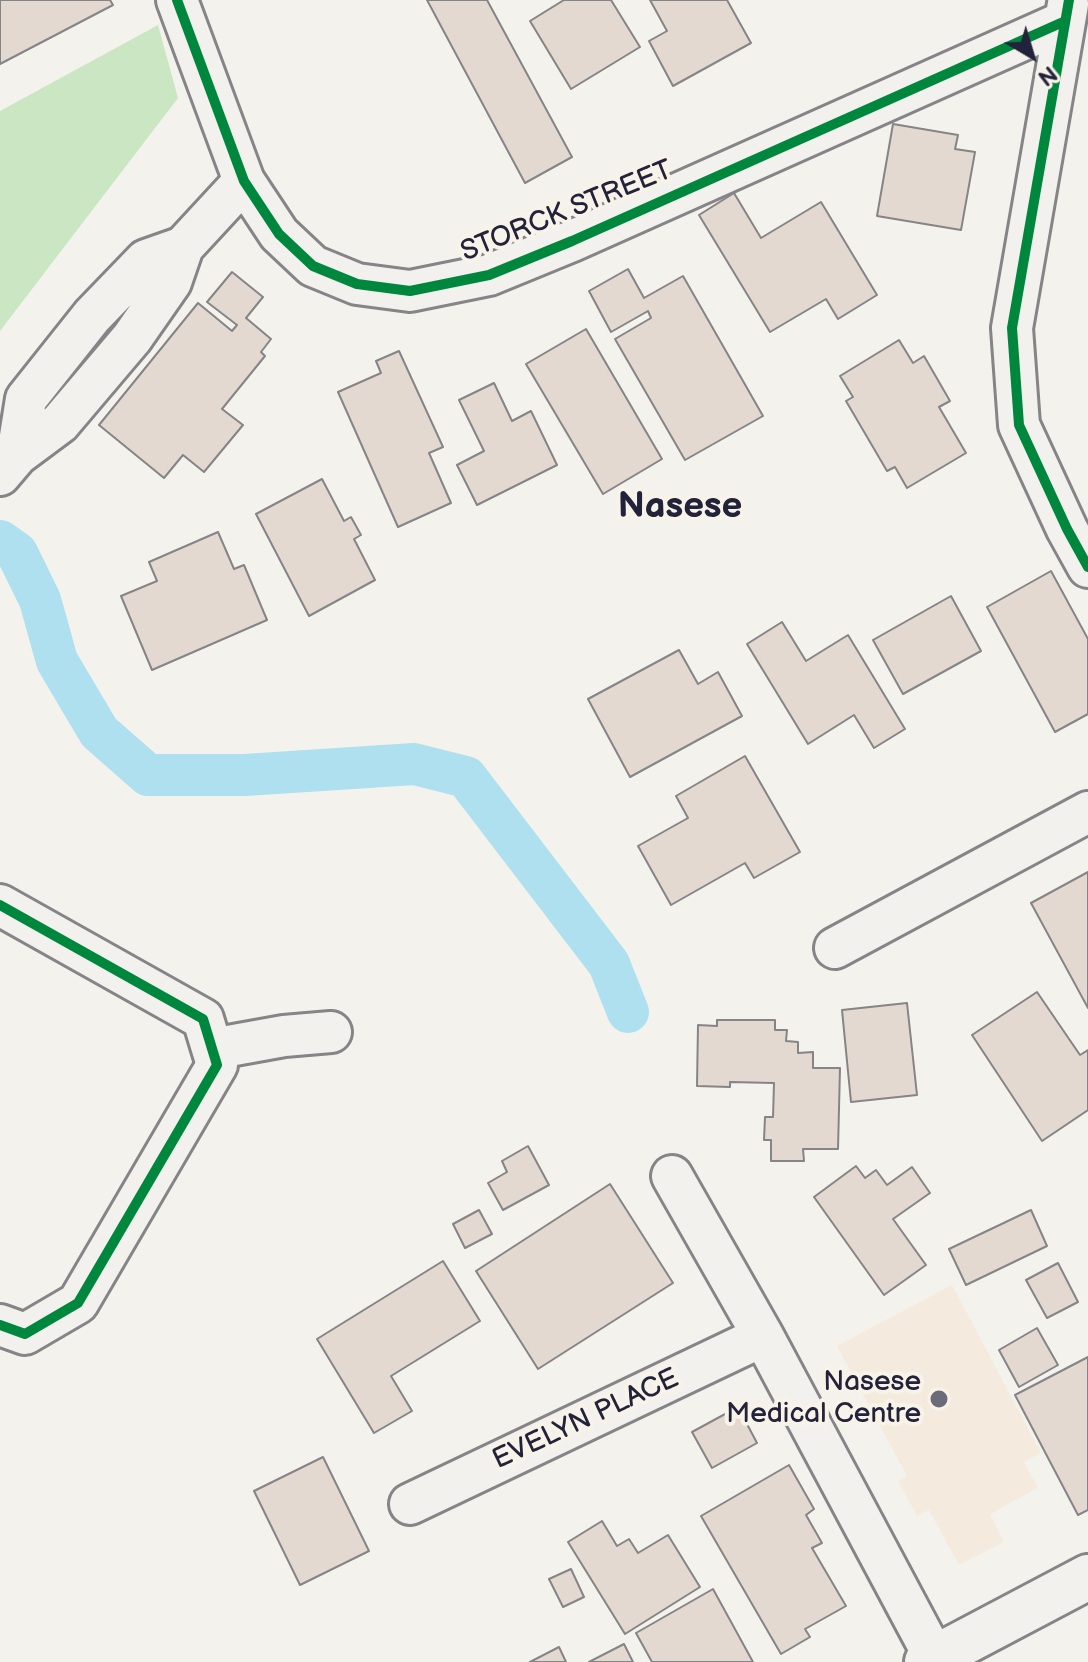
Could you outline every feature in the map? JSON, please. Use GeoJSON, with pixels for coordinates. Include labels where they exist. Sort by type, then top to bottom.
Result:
{"type":"FeatureCollection","features":[{"type":"Feature","properties":{"kind":"main road"},"geometry":{"type":"LineString","coordinates":[[932,1661],[1088,1577]]}},
{"type":"Feature","properties":{"kind":"street","name":"STORCK STREET"},"geometry":{"type":"LineString","coordinates":[[177,0],[244,181],[279,234],[313,266],[357,284],[410,291],[489,275],[572,241],[1066,11]]}},
{"type":"Feature","properties":{"kind":"street"},"geometry":{"type":"LineString","coordinates":[[1066,11],[1012,328],[1019,425],[1088,567]]}},
{"type":"Feature","properties":{"kind":"street"},"geometry":{"type":"LineString","coordinates":[[9,465],[26,399],[92,316],[146,260],[183,247],[244,181]]}},
{"type":"Feature","properties":{"kind":"street"},"geometry":{"type":"LineString","coordinates":[[835,948],[1088,812]]}},
{"type":"Feature","properties":{"kind":"street"},"geometry":{"type":"LineString","coordinates":[[0,905],[203,1019],[217,1065],[78,1303],[25,1334],[0,1325]]}},
{"type":"Feature","properties":{"kind":"street"},"geometry":{"type":"LineString","coordinates":[[212,1049],[284,1036],[331,1032]]}},
{"type":"Feature","properties":{"kind":"street"},"geometry":{"type":"LineString","coordinates":[[672,1176],[763,1336],[932,1661]]}},
{"type":"Feature","properties":{"kind":"street","name":"EVELYN PLACE"},"geometry":{"type":"LineString","coordinates":[[410,1504],[763,1336]]}},
{"type":"Feature","properties":{"kind":"shaded area","name":"Nasese Medical Centre"},"geometry":{"type":"Polygon","coordinates":[[[952,1285],[1041,1453],[1024,1462],[1038,1488],[990,1514],[1004,1542],[959,1565],[929,1510],[917,1516],[898,1481],[907,1476],[837,1346],[952,1285]]]}},
{"type":"Feature","properties":{"kind":"green space"},"geometry":{"type":"Polygon","coordinates":[[[158,25],[178,98],[0,331],[0,111],[158,25]]]}},
{"type":"Feature","properties":{"kind":"building"},"geometry":{"type":"Polygon","coordinates":[[[0,0],[110,0],[113,5],[0,64],[0,0]]]}},
{"type":"Feature","properties":{"kind":"building"},"geometry":{"type":"Polygon","coordinates":[[[427,0],[487,0],[572,157],[525,183],[427,0]]]}},
{"type":"Feature","properties":{"kind":"building"},"geometry":{"type":"Polygon","coordinates":[[[564,0],[611,0],[640,47],[571,89],[530,21],[564,0]]]}},
{"type":"Feature","properties":{"kind":"building"},"geometry":{"type":"Polygon","coordinates":[[[650,0],[727,0],[751,43],[673,86],[649,41],[667,31],[650,0]]]}},
{"type":"Feature","properties":{"kind":"building"},"geometry":{"type":"Polygon","coordinates":[[[893,124],[958,135],[955,149],[975,152],[961,230],[877,216],[893,124]]]}},
{"type":"Feature","properties":{"kind":"building"},"geometry":{"type":"Polygon","coordinates":[[[734,193],[761,238],[821,202],[877,295],[838,319],[826,299],[770,332],[699,215],[734,193]]]}},
{"type":"Feature","properties":{"kind":"building"},"geometry":{"type":"Polygon","coordinates":[[[628,269],[644,298],[683,276],[763,416],[685,460],[615,339],[651,318],[648,311],[611,332],[589,291],[628,269]]]}},
{"type":"Feature","properties":{"kind":"building"},"geometry":{"type":"Polygon","coordinates":[[[232,272],[263,297],[246,318],[271,339],[261,352],[265,356],[222,409],[243,425],[204,472],[183,455],[164,478],[99,425],[198,303],[232,331],[237,325],[207,302],[232,272]]]}},
{"type":"Feature","properties":{"kind":"building"},"geometry":{"type":"Polygon","coordinates":[[[586,329],[662,459],[603,494],[526,364],[586,329]]]}},
{"type":"Feature","properties":{"kind":"building"},"geometry":{"type":"Polygon","coordinates":[[[899,340],[913,363],[924,356],[950,401],[939,407],[966,453],[907,488],[895,467],[887,471],[846,401],[853,397],[840,376],[899,340]]]}},
{"type":"Feature","properties":{"kind":"building"},"geometry":{"type":"Polygon","coordinates":[[[399,351],[443,447],[429,453],[451,503],[398,527],[338,392],[381,373],[376,361],[399,351]]]}},
{"type":"Feature","properties":{"kind":"building"},"geometry":{"type":"Polygon","coordinates":[[[494,383],[512,421],[531,411],[557,465],[477,505],[457,465],[484,451],[459,400],[494,383]]]}},
{"type":"Feature","properties":{"kind":"building"},"geometry":{"type":"Polygon","coordinates":[[[322,479],[344,521],[351,517],[361,535],[354,539],[375,580],[309,616],[256,514],[322,479]]]}},
{"type":"Feature","properties":{"kind":"building"},"geometry":{"type":"Polygon","coordinates":[[[218,532],[234,569],[244,565],[267,620],[152,670],[121,596],[157,581],[149,562],[218,532]]]}},
{"type":"Feature","properties":{"kind":"building"},"geometry":{"type":"Polygon","coordinates":[[[1051,571],[1088,639],[1088,714],[1055,732],[987,607],[1051,571]]]}},
{"type":"Feature","properties":{"kind":"building"},"geometry":{"type":"Polygon","coordinates":[[[951,596],[981,651],[903,694],[873,640],[951,596]]]}},
{"type":"Feature","properties":{"kind":"building"},"geometry":{"type":"Polygon","coordinates":[[[782,622],[806,661],[848,635],[905,729],[874,748],[854,715],[808,744],[747,644],[782,622]]]}},
{"type":"Feature","properties":{"kind":"building"},"geometry":{"type":"Polygon","coordinates":[[[679,650],[698,684],[718,672],[742,716],[630,777],[588,699],[679,650]]]}},
{"type":"Feature","properties":{"kind":"building"},"geometry":{"type":"Polygon","coordinates":[[[745,756],[800,852],[754,878],[745,863],[671,905],[638,846],[688,818],[676,796],[745,756]]]}},
{"type":"Feature","properties":{"kind":"building"},"geometry":{"type":"Polygon","coordinates":[[[1088,872],[1088,1008],[1031,903],[1088,872]]]}},
{"type":"Feature","properties":{"kind":"building"},"geometry":{"type":"Polygon","coordinates":[[[1037,992],[1080,1055],[1088,1050],[1088,1110],[1042,1141],[972,1035],[1037,992]]]}},
{"type":"Feature","properties":{"kind":"building"},"geometry":{"type":"Polygon","coordinates":[[[907,1003],[917,1095],[851,1102],[842,1010],[907,1003]]]}},
{"type":"Feature","properties":{"kind":"building"},"geometry":{"type":"Polygon","coordinates":[[[717,1020],[775,1020],[775,1030],[787,1030],[786,1041],[798,1042],[798,1053],[813,1052],[813,1068],[840,1068],[838,1149],[803,1149],[804,1161],[771,1161],[771,1140],[764,1140],[765,1117],[773,1117],[774,1083],[730,1082],[730,1087],[697,1086],[698,1025],[717,1026],[717,1020]]]}},
{"type":"Feature","properties":{"kind":"building"},"geometry":{"type":"Polygon","coordinates":[[[528,1146],[549,1185],[503,1210],[488,1183],[507,1172],[502,1161],[528,1146]]]}},
{"type":"Feature","properties":{"kind":"building"},"geometry":{"type":"Polygon","coordinates":[[[856,1166],[865,1178],[876,1170],[887,1185],[912,1167],[930,1193],[893,1219],[926,1265],[884,1295],[814,1197],[856,1166]]]}},
{"type":"Feature","properties":{"kind":"building"},"geometry":{"type":"Polygon","coordinates":[[[610,1184],[673,1283],[538,1369],[476,1271],[610,1184]]]}},
{"type":"Feature","properties":{"kind":"building"},"geometry":{"type":"Polygon","coordinates":[[[479,1210],[492,1234],[465,1248],[453,1224],[479,1210]]]}},
{"type":"Feature","properties":{"kind":"building"},"geometry":{"type":"Polygon","coordinates":[[[1031,1210],[1047,1246],[966,1285],[949,1249],[1031,1210]]]}},
{"type":"Feature","properties":{"kind":"building"},"geometry":{"type":"Polygon","coordinates":[[[443,1261],[480,1321],[391,1376],[412,1411],[374,1433],[317,1339],[443,1261]]]}},
{"type":"Feature","properties":{"kind":"building"},"geometry":{"type":"Polygon","coordinates":[[[1058,1263],[1078,1302],[1047,1318],[1026,1280],[1058,1263]]]}},
{"type":"Feature","properties":{"kind":"building"},"geometry":{"type":"Polygon","coordinates":[[[1037,1328],[1058,1365],[1019,1387],[999,1350],[1037,1328]]]}},
{"type":"Feature","properties":{"kind":"building"},"geometry":{"type":"Polygon","coordinates":[[[1088,1357],[1088,1510],[1078,1515],[1015,1395],[1088,1357]]]}},
{"type":"Feature","properties":{"kind":"building"},"geometry":{"type":"Polygon","coordinates":[[[738,1407],[757,1443],[712,1468],[692,1432],[738,1407]]]}},
{"type":"Feature","properties":{"kind":"building"},"geometry":{"type":"Polygon","coordinates":[[[323,1457],[369,1551],[300,1585],[254,1491],[323,1457]]]}},
{"type":"Feature","properties":{"kind":"building"},"geometry":{"type":"Polygon","coordinates":[[[789,1465],[814,1509],[806,1515],[822,1543],[812,1548],[846,1606],[805,1629],[810,1637],[781,1654],[701,1516],[789,1465]]]}},
{"type":"Feature","properties":{"kind":"building"},"geometry":{"type":"Polygon","coordinates":[[[602,1521],[617,1546],[629,1539],[638,1553],[668,1535],[700,1587],[625,1634],[568,1542],[602,1521]]]}},
{"type":"Feature","properties":{"kind":"building"},"geometry":{"type":"Polygon","coordinates":[[[571,1569],[584,1597],[563,1607],[549,1579],[571,1569]]]}},
{"type":"Feature","properties":{"kind":"building"},"geometry":{"type":"Polygon","coordinates":[[[713,1589],[753,1662],[652,1662],[636,1633],[713,1589]]]}},
{"type":"Feature","properties":{"kind":"building"},"geometry":{"type":"Polygon","coordinates":[[[624,1644],[633,1662],[589,1662],[624,1644]]]}},
{"type":"Feature","properties":{"kind":"building"},"geometry":{"type":"Polygon","coordinates":[[[559,1647],[566,1662],[530,1662],[559,1647]]]}},
{"type":"Feature","properties":{"kind":"waterway"},"geometry":{"type":"LineString","coordinates":[[0,541],[17,553],[40,600],[57,661],[99,732],[148,775],[245,775],[414,764],[466,777],[609,964],[628,1012]]}},
{"type":"Feature","properties":{"kind":"cycle path"},"geometry":{"type":"LineString","coordinates":[[177,0],[244,181],[279,234],[313,266],[357,284],[410,291],[489,275],[572,241],[1063,22]]}},
{"type":"Feature","properties":{"kind":"cycle path"},"geometry":{"type":"LineString","coordinates":[[1069,0],[1012,328],[1019,425],[1088,567]]}},
{"type":"Feature","properties":{"kind":"cycle path"},"geometry":{"type":"LineString","coordinates":[[0,905],[203,1019],[217,1065],[78,1303],[25,1334],[0,1325]]}},
{"type":"Feature","properties":{"kind":"place","name":"Nasese Medical Centre"},"geometry":{"type":"Point","coordinates":[939,1399]}},
{"type":"Feature","properties":{"kind":"district","name":"Nasese"},"geometry":{"type":"Point","coordinates":[680,508]}}]}
